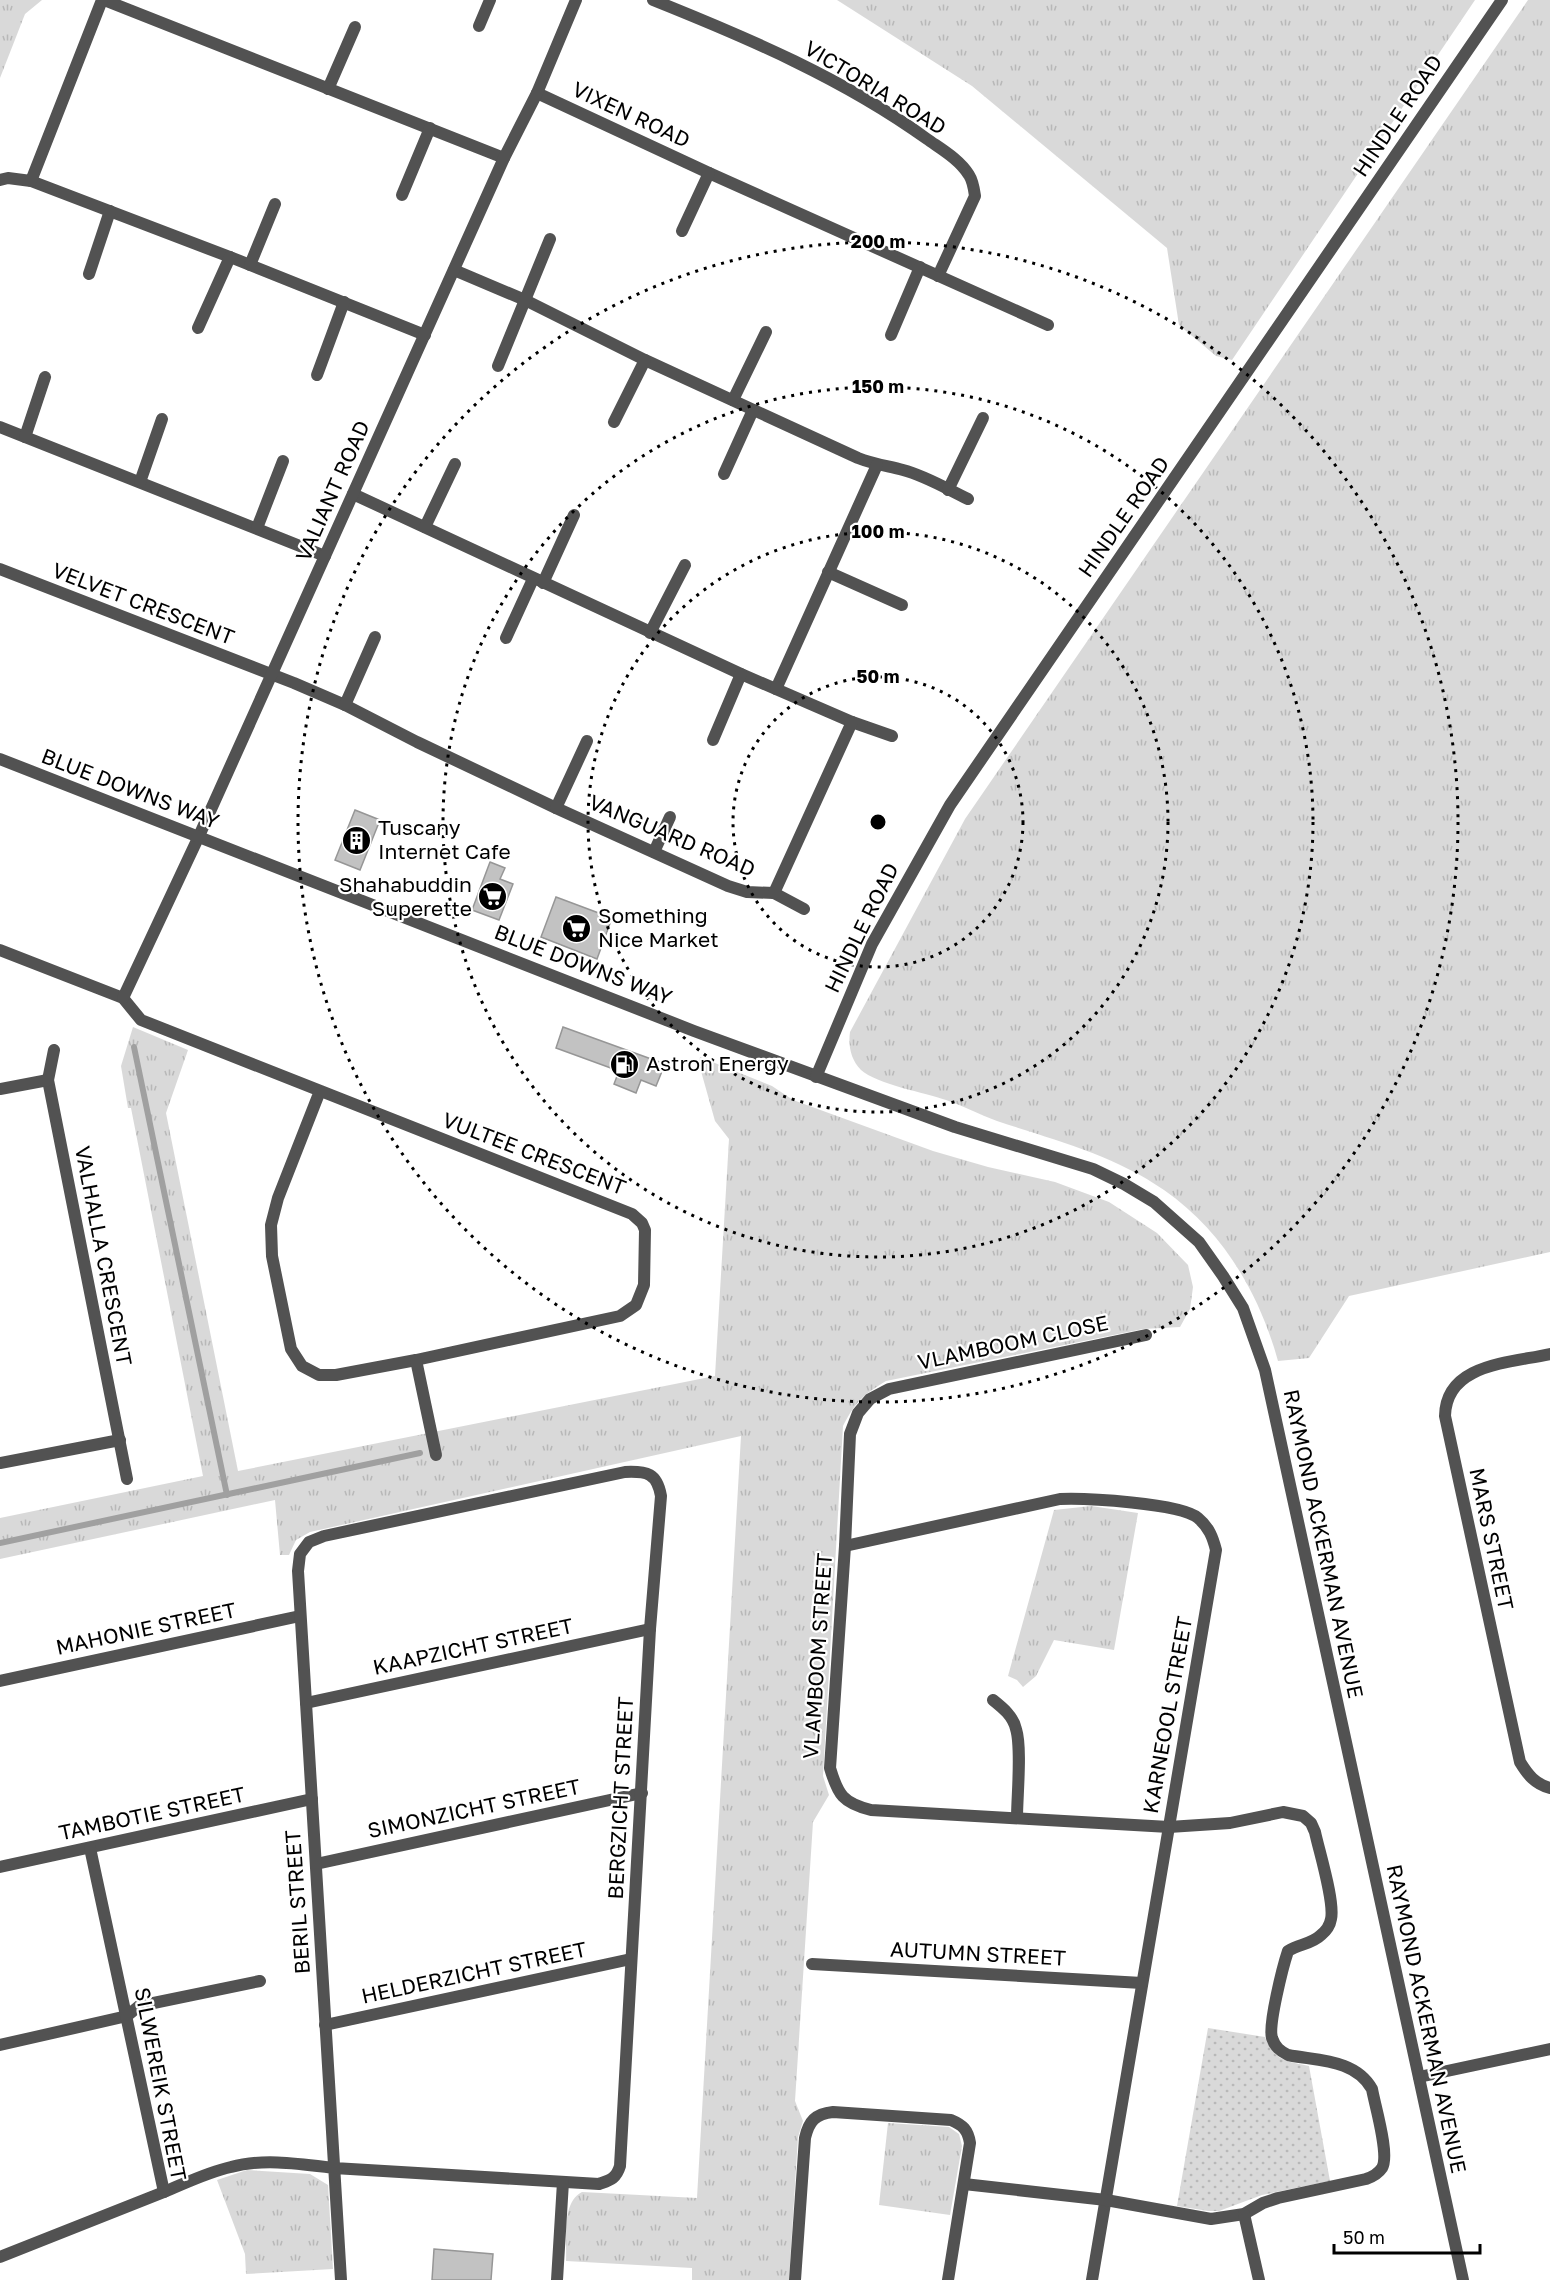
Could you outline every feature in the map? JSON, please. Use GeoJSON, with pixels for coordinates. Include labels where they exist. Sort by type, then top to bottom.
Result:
{"type":"FeatureCollection","features":[{"type":"Feature","properties":{"kind":"street"},"geometry":{"type":"LineString","coordinates":[[479,26],[490,0]]}},
{"type":"Feature","properties":{"kind":"street","name":"VALIANT ROAD"},"geometry":{"type":"LineString","coordinates":[[123,998],[199,836],[504,158],[537,93],[576,0]]}},
{"type":"Feature","properties":{"kind":"street","name":"VICTORIA ROAD"},"geometry":{"type":"LineString","coordinates":[[653,0],[722,27],[819,74],[878,107],[953,158],[968,174],[974,186],[975,196],[938,276]]}},
{"type":"Feature","properties":{"kind":"street","name":"HINDLE ROAD"},"geometry":{"type":"LineString","coordinates":[[816,1077],[872,944],[950,805],[1502,0]]}},
{"type":"Feature","properties":{"kind":"street"},"geometry":{"type":"LineString","coordinates":[[31,181],[109,1],[504,158]]}},
{"type":"Feature","properties":{"kind":"street"},"geometry":{"type":"LineString","coordinates":[[328,89],[355,27]]}},
{"type":"Feature","properties":{"kind":"street","name":"VIXEN ROAD"},"geometry":{"type":"LineString","coordinates":[[537,93],[1048,325]]}},
{"type":"Feature","properties":{"kind":"street"},"geometry":{"type":"LineString","coordinates":[[402,195],[430,129]]}},
{"type":"Feature","properties":{"kind":"street"},"geometry":{"type":"LineString","coordinates":[[682,231],[709,173]]}},
{"type":"Feature","properties":{"kind":"street"},"geometry":{"type":"LineString","coordinates":[[0,180],[12,178],[31,181],[425,335]]}},
{"type":"Feature","properties":{"kind":"street"},"geometry":{"type":"LineString","coordinates":[[250,265],[275,204]]}},
{"type":"Feature","properties":{"kind":"street"},"geometry":{"type":"LineString","coordinates":[[89,274],[110,211]]}},
{"type":"Feature","properties":{"kind":"street"},"geometry":{"type":"LineString","coordinates":[[498,366],[550,239]]}},
{"type":"Feature","properties":{"kind":"street"},"geometry":{"type":"LineString","coordinates":[[198,328],[230,257]]}},
{"type":"Feature","properties":{"kind":"street"},"geometry":{"type":"LineString","coordinates":[[891,335],[920,267]]}},
{"type":"Feature","properties":{"kind":"street"},"geometry":{"type":"LineString","coordinates":[[454,270],[525,300],[645,360],[753,410],[877,465],[903,470],[968,499]]}},
{"type":"Feature","properties":{"kind":"street"},"geometry":{"type":"LineString","coordinates":[[317,375],[344,302]]}},
{"type":"Feature","properties":{"kind":"street"},"geometry":{"type":"LineString","coordinates":[[733,400],[766,332]]}},
{"type":"Feature","properties":{"kind":"street"},"geometry":{"type":"LineString","coordinates":[[614,423],[645,360]]}},
{"type":"Feature","properties":{"kind":"street"},"geometry":{"type":"LineString","coordinates":[[25,437],[45,377]]}},
{"type":"Feature","properties":{"kind":"street"},"geometry":{"type":"LineString","coordinates":[[724,474],[753,410]]}},
{"type":"Feature","properties":{"kind":"street"},"geometry":{"type":"LineString","coordinates":[[948,490],[983,418]]}},
{"type":"Feature","properties":{"kind":"street"},"geometry":{"type":"LineString","coordinates":[[140,482],[162,419]]}},
{"type":"Feature","properties":{"kind":"street"},"geometry":{"type":"LineString","coordinates":[[0,427],[325,556]]}},
{"type":"Feature","properties":{"kind":"street"},"geometry":{"type":"LineString","coordinates":[[257,528],[283,461]]}},
{"type":"Feature","properties":{"kind":"street"},"geometry":{"type":"LineString","coordinates":[[425,526],[455,464]]}},
{"type":"Feature","properties":{"kind":"street"},"geometry":{"type":"LineString","coordinates":[[776,689],[877,465]]}},
{"type":"Feature","properties":{"kind":"street"},"geometry":{"type":"LineString","coordinates":[[353,494],[741,674],[852,722],[892,736]]}},
{"type":"Feature","properties":{"kind":"street"},"geometry":{"type":"LineString","coordinates":[[506,638],[574,514]]}},
{"type":"Feature","properties":{"kind":"street"},"geometry":{"type":"LineString","coordinates":[[650,633],[685,566]]}},
{"type":"Feature","properties":{"kind":"street","name":"VELVET CRESCENT"},"geometry":{"type":"LineString","coordinates":[[0,570],[272,673]]}},
{"type":"Feature","properties":{"kind":"street"},"geometry":{"type":"LineString","coordinates":[[828,572],[902,605]]}},
{"type":"Feature","properties":{"kind":"street"},"geometry":{"type":"LineString","coordinates":[[345,705],[375,637]]}},
{"type":"Feature","properties":{"kind":"street","name":"VANGUARD ROAD"},"geometry":{"type":"LineString","coordinates":[[272,673],[345,705],[556,808],[734,889],[761,894],[774,893],[804,909]]}},
{"type":"Feature","properties":{"kind":"street"},"geometry":{"type":"LineString","coordinates":[[713,740],[741,674]]}},
{"type":"Feature","properties":{"kind":"street","name":"VANGUARD ROAD"},"geometry":{"type":"LineString","coordinates":[[774,893],[852,722]]}},
{"type":"Feature","properties":{"kind":"street","name":"VANGUARD ROAD"},"geometry":{"type":"LineString","coordinates":[[556,808],[587,741]]}},
{"type":"Feature","properties":{"kind":"street","name":"BLUE DOWNS WAY"},"geometry":{"type":"LineString","coordinates":[[0,759],[816,1077]]}},
{"type":"Feature","properties":{"kind":"street"},"geometry":{"type":"LineString","coordinates":[[654,852],[670,817]]}},
{"type":"Feature","properties":{"kind":"street"},"geometry":{"type":"LineString","coordinates":[[0,950],[123,998]]}},
{"type":"Feature","properties":{"kind":"street","name":"VULTEE CRESCENT"},"geometry":{"type":"LineString","coordinates":[[123,998],[141,1020],[320,1090],[626,1211],[637,1218],[645,1230],[644,1285],[636,1305],[620,1316],[336,1375],[319,1375],[302,1366],[291,1349],[272,1256],[271,1225],[278,1198],[320,1090]]}},
{"type":"Feature","properties":{"kind":"street","name":"VALHALLA CRESCENT"},"geometry":{"type":"LineString","coordinates":[[54,1050],[48,1080],[127,1479]]}},
{"type":"Feature","properties":{"kind":"street","name":"RAYMOND ACKERMAN AVENUE"},"geometry":{"type":"LineString","coordinates":[[816,1077],[956,1126],[1093,1169],[1124,1184],[1154,1202],[1199,1242],[1243,1308],[1265,1371],[1463,2280]]}},
{"type":"Feature","properties":{"kind":"street"},"geometry":{"type":"LineString","coordinates":[[0,1089],[48,1080]]}},
{"type":"Feature","properties":{"kind":"street","name":"VLAMBOOM CLOSE"},"geometry":{"type":"LineString","coordinates":[[889,1389],[1146,1335]]}},
{"type":"Feature","properties":{"kind":"street","name":"MARS STREET"},"geometry":{"type":"LineString","coordinates":[[1550,1354],[1468,1374],[1452,1389],[1445,1407],[1445,1416],[1520,1762],[1528,1776],[1550,1788]]}},
{"type":"Feature","properties":{"kind":"street"},"geometry":{"type":"LineString","coordinates":[[416,1360],[435,1455]]}},
{"type":"Feature","properties":{"kind":"street","name":"VLAMBOOM STREET"},"geometry":{"type":"LineString","coordinates":[[889,1389],[870,1400],[858,1413],[850,1434],[830,1768],[835,1785],[842,1797],[856,1806],[871,1810],[1169,1827],[1230,1823],[1283,1812],[1303,1816],[1311,1823],[1318,1843],[1331,1906],[1331,1919],[1326,1930],[1319,1937],[1288,1951],[1272,2025],[1272,2040],[1279,2050],[1288,2055],[1347,2066],[1357,2070],[1366,2079],[1372,2089],[1385,2156],[1383,2167],[1376,2175],[1366,2180],[1278,2198],[1263,2203],[1244,2214]]}},
{"type":"Feature","properties":{"kind":"street"},"geometry":{"type":"LineString","coordinates":[[0,1463],[120,1440]]}},
{"type":"Feature","properties":{"kind":"street","name":"BERGZICHT STREET"},"geometry":{"type":"LineString","coordinates":[[164,2192],[230,2167],[247,2163],[599,2184],[613,2180],[620,2166],[650,1629],[661,1496],[658,1483],[652,1475],[625,1472],[324,1536]]}},
{"type":"Feature","properties":{"kind":"street","name":"KARNEOOL STREET"},"geometry":{"type":"LineString","coordinates":[[845,1546],[1060,1499],[1083,1498],[1180,1510],[1197,1517],[1207,1527],[1216,1550],[1092,2280]]}},
{"type":"Feature","properties":{"kind":"street","name":"BERIL STREET"},"geometry":{"type":"LineString","coordinates":[[324,1536],[309,1542],[300,1554],[298,1571],[341,2280]]}},
{"type":"Feature","properties":{"kind":"street","name":"MAHONIE STREET"},"geometry":{"type":"LineString","coordinates":[[0,1681],[300,1616]]}},
{"type":"Feature","properties":{"kind":"street","name":"KAAPZICHT STREET"},"geometry":{"type":"LineString","coordinates":[[306,1703],[650,1629]]}},
{"type":"Feature","properties":{"kind":"street"},"geometry":{"type":"LineString","coordinates":[[993,1700],[1007,1712],[1016,1728],[1018,1745],[1017,1818]]}},
{"type":"Feature","properties":{"kind":"street","name":"SIMONZICHT STREET"},"geometry":{"type":"LineString","coordinates":[[316,1864],[642,1793]]}},
{"type":"Feature","properties":{"kind":"street","name":"TAMBOTIE STREET"},"geometry":{"type":"LineString","coordinates":[[0,1867],[312,1799]]}},
{"type":"Feature","properties":{"kind":"street","name":"SILWEREIK STREET"},"geometry":{"type":"LineString","coordinates":[[0,2256],[164,2192],[90,1848]]}},
{"type":"Feature","properties":{"kind":"street","name":"HELDERZICHT STREET"},"geometry":{"type":"LineString","coordinates":[[326,2025],[631,1959]]}},
{"type":"Feature","properties":{"kind":"street","name":"AUTUMN STREET"},"geometry":{"type":"LineString","coordinates":[[812,1964],[1142,1983]]}},
{"type":"Feature","properties":{"kind":"street"},"geometry":{"type":"LineString","coordinates":[[0,2045],[127,2016],[139,2006],[260,1982]]}},
{"type":"Feature","properties":{"kind":"street"},"geometry":{"type":"LineString","coordinates":[[1419,2077],[1550,2049]]}},
{"type":"Feature","properties":{"kind":"street"},"geometry":{"type":"LineString","coordinates":[[795,2280],[805,2138],[808,2126],[813,2119],[822,2113],[833,2112],[951,2120],[961,2124],[968,2132],[970,2143],[948,2280]]}},
{"type":"Feature","properties":{"kind":"street"},"geometry":{"type":"LineString","coordinates":[[557,2280],[563,2182]]}},
{"type":"Feature","properties":{"kind":"street"},"geometry":{"type":"LineString","coordinates":[[964,2184],[1106,2200],[1211,2219],[1244,2214],[1259,2280]]}},
{"type":"Feature","properties":{"kind":"green space"},"geometry":{"type":"Polygon","coordinates":[[[0,0],[42,0],[25,14],[0,78],[0,0]]]}},
{"type":"Feature","properties":{"kind":"green space"},"geometry":{"type":"Polygon","coordinates":[[[837,0],[1475,0],[1232,360],[1216,356],[1179,325],[1167,248],[972,86],[837,0]]]}},
{"type":"Feature","properties":{"kind":"green space"},"geometry":{"type":"Polygon","coordinates":[[[1528,0],[1550,0],[1550,1252],[1349,1296],[1309,1358],[1278,1361],[1260,1311],[1236,1265],[1204,1224],[1185,1206],[1145,1178],[1104,1158],[997,1121],[946,1100],[889,1084],[868,1075],[861,1070],[853,1057],[849,1042],[850,1032],[965,819],[1528,0]]]}},
{"type":"Feature","properties":{"kind":"green space"},"geometry":{"type":"Polygon","coordinates":[[[133,1027],[188,1050],[166,1113],[238,1471],[715,1376],[729,1139],[715,1121],[699,1064],[700,1057],[772,1086],[793,1100],[933,1151],[988,1167],[1055,1182],[1109,1202],[1157,1233],[1188,1265],[1193,1287],[1190,1309],[1180,1327],[1143,1329],[886,1381],[861,1399],[843,1426],[823,1776],[829,1795],[813,1822],[795,2101],[803,2121],[798,2137],[789,2280],[692,2280],[692,2268],[566,2261],[568,2213],[575,2197],[582,2192],[697,2198],[741,1436],[310,1532],[296,1540],[289,1555],[280,1555],[275,1500],[0,1559],[0,1518],[203,1476],[121,1066],[133,1027]]]}},
{"type":"Feature","properties":{"kind":"green space"},"geometry":{"type":"Polygon","coordinates":[[[1091,1506],[1138,1513],[1114,1650],[1054,1640],[1036,1676],[1023,1687],[1017,1680],[1008,1676],[1054,1510],[1091,1506]]]}},
{"type":"Feature","properties":{"kind":"green space"},"geometry":{"type":"Polygon","coordinates":[[[1208,2028],[1265,2037],[1272,2051],[1282,2059],[1309,2066],[1330,2181],[1262,2195],[1219,2211],[1177,2206],[1208,2028]]]}},
{"type":"Feature","properties":{"kind":"green space"},"geometry":{"type":"Polygon","coordinates":[[[888,2123],[949,2127],[959,2134],[962,2146],[950,2215],[879,2205],[888,2123]]]}},
{"type":"Feature","properties":{"kind":"green space"},"geometry":{"type":"Polygon","coordinates":[[[247,2170],[310,2174],[328,2185],[333,2269],[246,2274],[245,2254],[217,2180],[247,2170]]]}},
{"type":"Feature","properties":{"kind":"building","name":"Tuscany Internet Cafe"},"geometry":{"type":"Polygon","coordinates":[[[355,810],[380,820],[360,870],[335,860],[355,810]]]}},
{"type":"Feature","properties":{"kind":"building","name":"Shahabuddin Superette"},"geometry":{"type":"Polygon","coordinates":[[[490,862],[505,868],[500,879],[513,884],[499,920],[472,910],[490,862]]]}},
{"type":"Feature","properties":{"kind":"building","name":"Something Nice Market"},"geometry":{"type":"Polygon","coordinates":[[[556,897],[612,918],[597,959],[541,937],[556,897]]]}},
{"type":"Feature","properties":{"kind":"building"},"geometry":{"type":"Polygon","coordinates":[[[563,1027],[665,1064],[656,1086],[641,1080],[636,1093],[614,1084],[619,1071],[556,1048],[563,1027]]]}},
{"type":"Feature","properties":{"kind":"building"},"geometry":{"type":"Polygon","coordinates":[[[434,2249],[493,2254],[491,2280],[432,2280],[434,2249]]]}},
{"type":"Feature","properties":{"kind":"waterway"},"geometry":{"type":"LineString","coordinates":[[134,1047],[227,1495]]}},
{"type":"Feature","properties":{"kind":"waterway"},"geometry":{"type":"LineString","coordinates":[[0,1543],[420,1453]]}},
{"type":"Feature","properties":{"kind":"place","name":"Tuscany Internet Cafe"},"geometry":{"type":"Point","coordinates":[357,840]}},
{"type":"Feature","properties":{"kind":"place","name":"Shahabuddin Superette"},"geometry":{"type":"Point","coordinates":[493,897]}},
{"type":"Feature","properties":{"kind":"place","name":"Something Nice Market"},"geometry":{"type":"Point","coordinates":[577,928]}},
{"type":"Feature","properties":{"kind":"place","name":"Astron Energy"},"geometry":{"type":"Point","coordinates":[625,1064]}}]}
